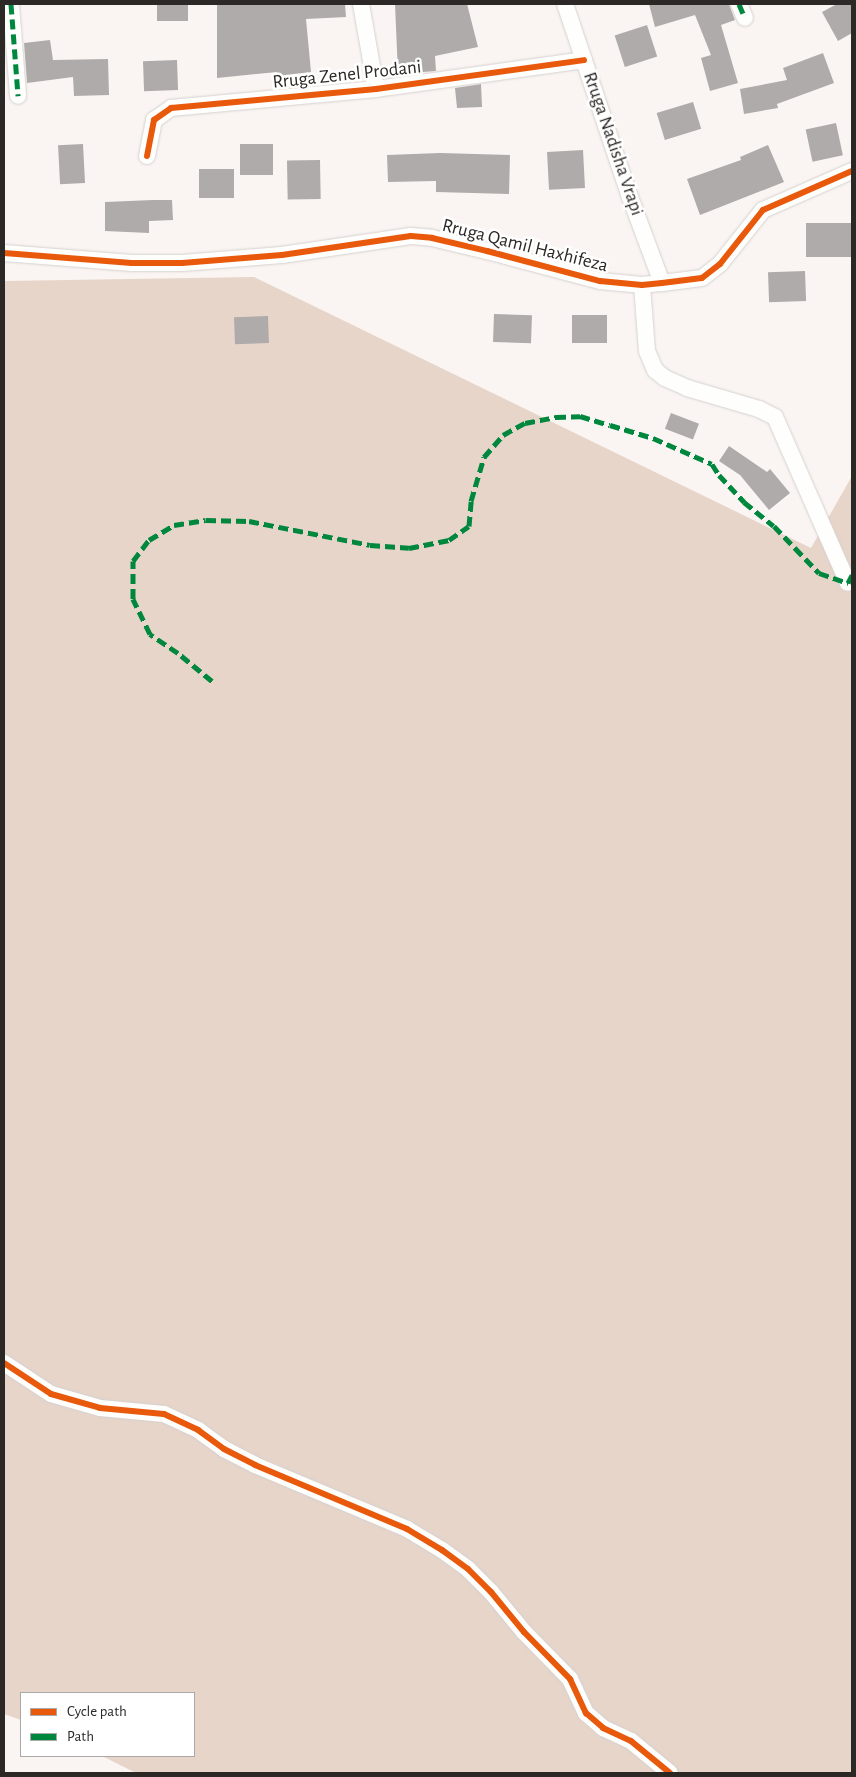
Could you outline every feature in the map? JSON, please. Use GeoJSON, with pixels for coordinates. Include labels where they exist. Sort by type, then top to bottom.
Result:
{"type":"FeatureCollection","features":[{"type":"Feature","properties":{"kind":"street"},"geometry":{"type":"LineString","coordinates":[[11,4],[18,96]]}},
{"type":"Feature","properties":{"kind":"street"},"geometry":{"type":"LineString","coordinates":[[361,4],[376,89]]}},
{"type":"Feature","properties":{"kind":"street","name":"Rruga Nadisha Vrapi"},"geometry":{"type":"LineString","coordinates":[[565,4],[662,283]]}},
{"type":"Feature","properties":{"kind":"street","name":"Rruga Zenel Prodani"},"geometry":{"type":"LineString","coordinates":[[147,156],[154,120],[171,108],[376,89],[584,60]]}},
{"type":"Feature","properties":{"kind":"street","name":"Rruga Qamil Haxhifeza"},"geometry":{"type":"LineString","coordinates":[[4,253],[132,263],[182,263],[282,256],[411,236],[432,238],[600,281],[642,284],[662,283],[702,278],[720,264],[762,210],[852,171]]}},
{"type":"Feature","properties":{"kind":"street"},"geometry":{"type":"LineString","coordinates":[[642,284],[647,351],[655,370],[665,378],[687,388],[759,409],[775,417],[848,583]]}},
{"type":"Feature","properties":{"kind":"street"},"geometry":{"type":"LineString","coordinates":[[4,1363],[51,1394],[100,1408],[164,1414],[198,1430],[224,1449],[255,1465],[406,1529],[442,1550],[468,1569],[491,1592],[524,1632],[570,1679],[586,1713],[603,1728],[631,1741],[670,1773]]}},
{"type":"Feature","properties":{"kind":"shaded area"},"geometry":{"type":"Polygon","coordinates":[[[254,277],[811,548],[852,476],[852,1773],[136,1773],[104,1757],[195,1757],[195,1692],[20,1692],[20,1720],[4,1714],[4,281],[254,277]]]}},
{"type":"Feature","properties":{"kind":"building"},"geometry":{"type":"Polygon","coordinates":[[[157,4],[188,4],[188,21],[157,21],[157,4]]]}},
{"type":"Feature","properties":{"kind":"building"},"geometry":{"type":"Polygon","coordinates":[[[217,4],[345,4],[346,17],[306,19],[311,72],[277,76],[277,72],[217,78],[217,4]]]}},
{"type":"Feature","properties":{"kind":"building"},"geometry":{"type":"Polygon","coordinates":[[[395,4],[467,4],[478,47],[435,56],[436,71],[398,74],[395,4]]]}},
{"type":"Feature","properties":{"kind":"building"},"geometry":{"type":"Polygon","coordinates":[[[649,4],[729,4],[735,20],[721,25],[738,83],[710,91],[701,58],[711,55],[695,15],[655,27],[649,4]]]}},
{"type":"Feature","properties":{"kind":"building"},"geometry":{"type":"Polygon","coordinates":[[[837,4],[852,4],[852,33],[838,41],[822,12],[837,4]]]}},
{"type":"Feature","properties":{"kind":"building"},"geometry":{"type":"Polygon","coordinates":[[[647,25],[657,56],[625,67],[615,36],[647,25]]]}},
{"type":"Feature","properties":{"kind":"building"},"geometry":{"type":"Polygon","coordinates":[[[50,40],[53,60],[108,59],[109,95],[74,96],[73,77],[27,83],[24,43],[50,40]]]}},
{"type":"Feature","properties":{"kind":"building"},"geometry":{"type":"Polygon","coordinates":[[[823,53],[834,83],[777,104],[778,108],[744,114],[740,89],[787,80],[783,68],[823,53]]]}},
{"type":"Feature","properties":{"kind":"building"},"geometry":{"type":"Polygon","coordinates":[[[177,60],[178,90],[144,91],[143,61],[177,60]]]}},
{"type":"Feature","properties":{"kind":"building"},"geometry":{"type":"Polygon","coordinates":[[[481,84],[482,107],[457,108],[455,88],[481,84]]]}},
{"type":"Feature","properties":{"kind":"building"},"geometry":{"type":"Polygon","coordinates":[[[693,102],[701,129],[665,140],[657,113],[693,102]]]}},
{"type":"Feature","properties":{"kind":"building"},"geometry":{"type":"Polygon","coordinates":[[[836,123],[843,155],[813,162],[806,129],[836,123]]]}},
{"type":"Feature","properties":{"kind":"building"},"geometry":{"type":"Polygon","coordinates":[[[83,144],[85,183],[60,184],[58,145],[83,144]]]}},
{"type":"Feature","properties":{"kind":"building"},"geometry":{"type":"Polygon","coordinates":[[[240,144],[273,144],[273,175],[240,175],[240,144]]]}},
{"type":"Feature","properties":{"kind":"building"},"geometry":{"type":"Polygon","coordinates":[[[768,145],[784,182],[700,215],[687,179],[741,160],[740,157],[768,145]]]}},
{"type":"Feature","properties":{"kind":"building"},"geometry":{"type":"Polygon","coordinates":[[[583,150],[585,188],[549,190],[547,152],[583,150]]]}},
{"type":"Feature","properties":{"kind":"building"},"geometry":{"type":"Polygon","coordinates":[[[440,153],[510,155],[509,194],[436,192],[436,181],[388,182],[387,155],[440,153]]]}},
{"type":"Feature","properties":{"kind":"building"},"geometry":{"type":"Polygon","coordinates":[[[320,160],[321,199],[288,200],[287,161],[320,160]]]}},
{"type":"Feature","properties":{"kind":"building"},"geometry":{"type":"Polygon","coordinates":[[[199,169],[234,169],[234,198],[199,198],[199,169]]]}},
{"type":"Feature","properties":{"kind":"building"},"geometry":{"type":"Polygon","coordinates":[[[172,200],[173,220],[149,221],[149,233],[105,231],[105,202],[172,200]]]}},
{"type":"Feature","properties":{"kind":"building"},"geometry":{"type":"Polygon","coordinates":[[[806,223],[852,223],[852,257],[806,257],[806,223]]]}},
{"type":"Feature","properties":{"kind":"building"},"geometry":{"type":"Polygon","coordinates":[[[805,271],[806,301],[769,302],[768,272],[805,271]]]}},
{"type":"Feature","properties":{"kind":"building"},"geometry":{"type":"Polygon","coordinates":[[[494,314],[532,315],[531,343],[493,342],[494,314]]]}},
{"type":"Feature","properties":{"kind":"building"},"geometry":{"type":"Polygon","coordinates":[[[572,315],[607,315],[607,343],[572,343],[572,315]]]}},
{"type":"Feature","properties":{"kind":"building"},"geometry":{"type":"Polygon","coordinates":[[[268,316],[269,343],[235,344],[234,317],[268,316]]]}},
{"type":"Feature","properties":{"kind":"building"},"geometry":{"type":"Polygon","coordinates":[[[671,413],[699,424],[693,440],[665,429],[671,413]]]}},
{"type":"Feature","properties":{"kind":"building"},"geometry":{"type":"Polygon","coordinates":[[[729,446],[767,472],[770,469],[790,493],[769,510],[740,475],[719,461],[729,446]]]}},
{"type":"Feature","properties":{"kind":"marked path"},"geometry":{"type":"LineString","coordinates":[[11,4],[18,96]]}},
{"type":"Feature","properties":{"kind":"marked path"},"geometry":{"type":"LineString","coordinates":[[739,4],[745,18]]}},
{"type":"Feature","properties":{"kind":"marked path"},"geometry":{"type":"LineString","coordinates":[[212,681],[178,653],[150,634],[133,599],[133,561],[149,540],[174,525],[206,520],[249,521],[370,545],[409,548],[449,540],[469,526],[471,501],[484,457],[503,435],[525,423],[556,417],[580,416],[610,425],[653,438],[712,464],[719,475],[744,502],[774,526],[819,573],[848,583],[852,575]]}},
{"type":"Feature","properties":{"kind":"cycle path"},"geometry":{"type":"LineString","coordinates":[[147,156],[154,120],[171,108],[376,89],[584,60]]}},
{"type":"Feature","properties":{"kind":"cycle path"},"geometry":{"type":"LineString","coordinates":[[4,253],[132,263],[182,263],[282,255],[411,236],[432,238],[487,251],[600,281],[642,285],[702,278],[720,264],[763,210],[852,171]]}},
{"type":"Feature","properties":{"kind":"cycle path"},"geometry":{"type":"LineString","coordinates":[[4,1363],[51,1394],[100,1408],[164,1414],[198,1430],[224,1449],[255,1465],[407,1529],[442,1550],[468,1569],[491,1592],[524,1632],[570,1679],[586,1713],[603,1728],[631,1741],[670,1773]]}}]}
